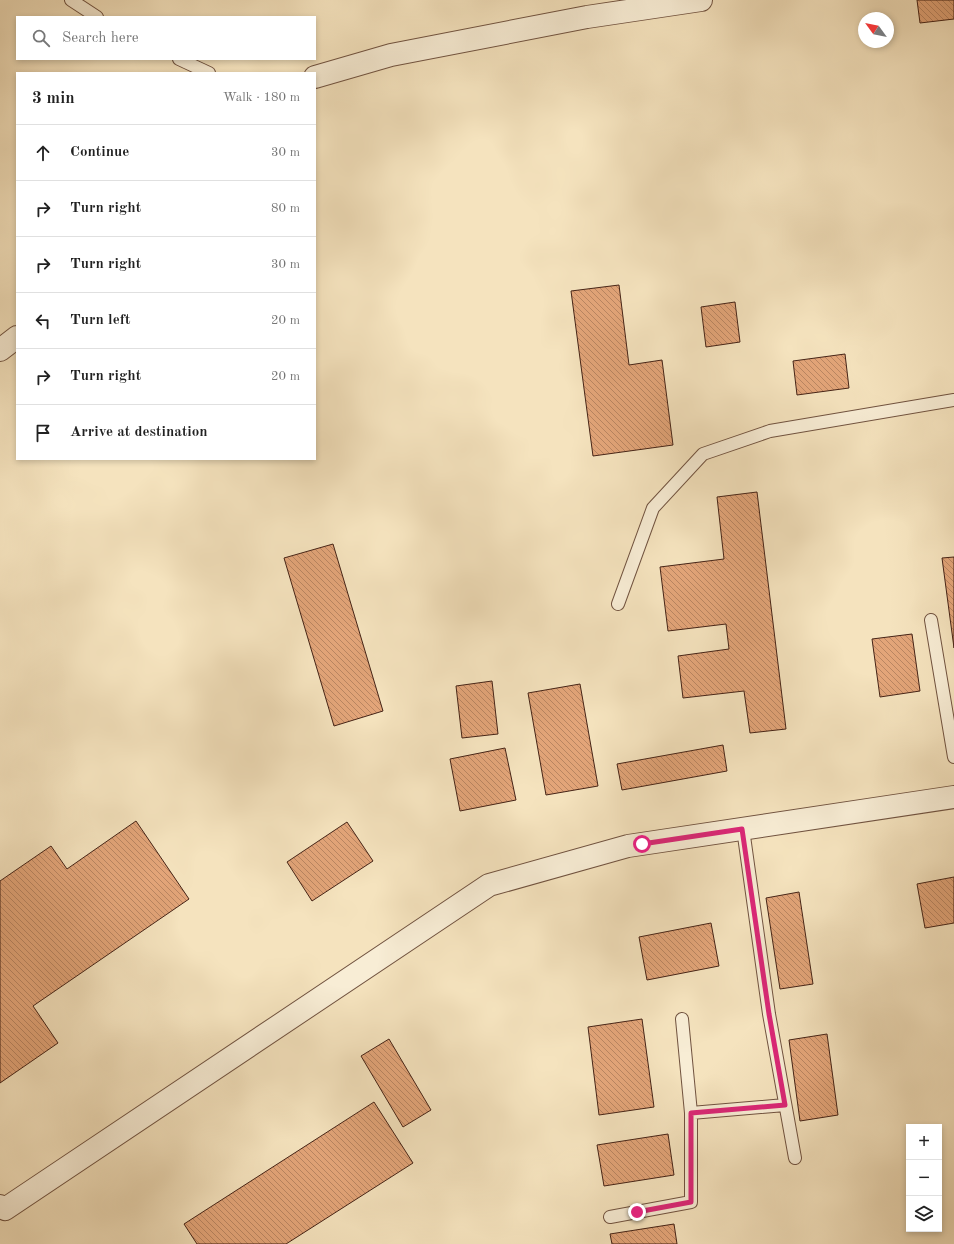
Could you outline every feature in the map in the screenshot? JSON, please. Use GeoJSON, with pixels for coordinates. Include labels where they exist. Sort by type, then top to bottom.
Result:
{"type":"FeatureCollection","features":[{"type":"Feature","properties":{"kind":"street"},"geometry":{"type":"LineString","coordinates":[[316,77],[391,55],[587,17],[701,0]]}},
{"type":"Feature","properties":{"kind":"street"},"geometry":{"type":"LineString","coordinates":[[0,350],[16,338]]}},
{"type":"Feature","properties":{"kind":"street"},"geometry":{"type":"LineString","coordinates":[[0,1206],[5,1209],[489,885],[628,846],[954,797]]}},
{"type":"Feature","properties":{"kind":"lane"},"geometry":{"type":"LineString","coordinates":[[71,0],[95,16]]}},
{"type":"Feature","properties":{"kind":"lane"},"geometry":{"type":"LineString","coordinates":[[182,60],[207,72]]}},
{"type":"Feature","properties":{"kind":"lane"},"geometry":{"type":"LineString","coordinates":[[618,604],[653,508],[703,454],[770,431],[954,400]]}},
{"type":"Feature","properties":{"kind":"lane"},"geometry":{"type":"LineString","coordinates":[[931,620],[954,757]]}},
{"type":"Feature","properties":{"kind":"lane"},"geometry":{"type":"LineString","coordinates":[[742,829],[769,1014],[795,1158]]}},
{"type":"Feature","properties":{"kind":"lane"},"geometry":{"type":"LineString","coordinates":[[610,1217],[691,1202],[691,1113],[682,1019]]}},
{"type":"Feature","properties":{"kind":"lane"},"geometry":{"type":"LineString","coordinates":[[691,1113],[785,1105]]}},
{"type":"Feature","properties":{"kind":"building"},"geometry":{"type":"Polygon","coordinates":[[[917,0],[954,0],[954,19],[920,23],[917,0]]]}},
{"type":"Feature","properties":{"kind":"building"},"geometry":{"type":"Polygon","coordinates":[[[619,285],[629,365],[662,360],[673,445],[593,456],[571,291],[619,285]]]}},
{"type":"Feature","properties":{"kind":"building"},"geometry":{"type":"Polygon","coordinates":[[[735,302],[740,342],[706,347],[701,307],[735,302]]]}},
{"type":"Feature","properties":{"kind":"building"},"geometry":{"type":"Polygon","coordinates":[[[845,354],[849,388],[797,395],[793,361],[845,354]]]}},
{"type":"Feature","properties":{"kind":"building"},"geometry":{"type":"Polygon","coordinates":[[[757,492],[786,729],[750,733],[744,691],[683,698],[678,656],[729,649],[726,624],[668,631],[660,567],[724,559],[717,497],[757,492]]]}},
{"type":"Feature","properties":{"kind":"building"},"geometry":{"type":"Polygon","coordinates":[[[333,544],[383,711],[334,726],[284,558],[333,544]]]}},
{"type":"Feature","properties":{"kind":"building"},"geometry":{"type":"Polygon","coordinates":[[[954,557],[954,648],[942,558],[954,557]]]}},
{"type":"Feature","properties":{"kind":"building"},"geometry":{"type":"Polygon","coordinates":[[[912,634],[920,691],[880,697],[872,639],[912,634]]]}},
{"type":"Feature","properties":{"kind":"building"},"geometry":{"type":"Polygon","coordinates":[[[492,681],[498,734],[462,738],[456,686],[492,681]]]}},
{"type":"Feature","properties":{"kind":"building"},"geometry":{"type":"Polygon","coordinates":[[[580,684],[598,786],[546,795],[528,693],[580,684]]]}},
{"type":"Feature","properties":{"kind":"building"},"geometry":{"type":"Polygon","coordinates":[[[723,745],[727,771],[622,790],[617,764],[723,745]]]}},
{"type":"Feature","properties":{"kind":"building"},"geometry":{"type":"Polygon","coordinates":[[[505,748],[516,800],[460,811],[450,759],[505,748]]]}},
{"type":"Feature","properties":{"kind":"building"},"geometry":{"type":"Polygon","coordinates":[[[136,821],[189,899],[33,1006],[58,1043],[0,1083],[0,881],[51,846],[67,869],[136,821]]]}},
{"type":"Feature","properties":{"kind":"building"},"geometry":{"type":"Polygon","coordinates":[[[347,822],[373,861],[312,901],[287,862],[347,822]]]}},
{"type":"Feature","properties":{"kind":"building"},"geometry":{"type":"Polygon","coordinates":[[[954,877],[954,923],[925,928],[917,884],[954,877]]]}},
{"type":"Feature","properties":{"kind":"building"},"geometry":{"type":"Polygon","coordinates":[[[799,892],[813,984],[780,989],[766,898],[799,892]]]}},
{"type":"Feature","properties":{"kind":"building"},"geometry":{"type":"Polygon","coordinates":[[[711,923],[719,966],[647,980],[639,937],[711,923]]]}},
{"type":"Feature","properties":{"kind":"building"},"geometry":{"type":"Polygon","coordinates":[[[642,1019],[654,1107],[599,1115],[588,1027],[642,1019]]]}},
{"type":"Feature","properties":{"kind":"building"},"geometry":{"type":"Polygon","coordinates":[[[827,1034],[838,1115],[800,1121],[789,1040],[827,1034]]]}},
{"type":"Feature","properties":{"kind":"building"},"geometry":{"type":"Polygon","coordinates":[[[389,1039],[431,1110],[403,1127],[361,1056],[389,1039]]]}},
{"type":"Feature","properties":{"kind":"building"},"geometry":{"type":"Polygon","coordinates":[[[374,1102],[413,1163],[286,1244],[197,1244],[184,1224],[374,1102]]]}},
{"type":"Feature","properties":{"kind":"building"},"geometry":{"type":"Polygon","coordinates":[[[668,1134],[674,1175],[604,1186],[597,1145],[668,1134]]]}},
{"type":"Feature","properties":{"kind":"building"},"geometry":{"type":"Polygon","coordinates":[[[674,1224],[677,1244],[612,1244],[610,1234],[674,1224]]]}},
{"type":"Feature","properties":{"kind":"route"},"geometry":{"type":"LineString","coordinates":[[637,1212],[691,1202],[691,1113],[785,1105],[769,1014],[742,829],[642,844]]}}]}
